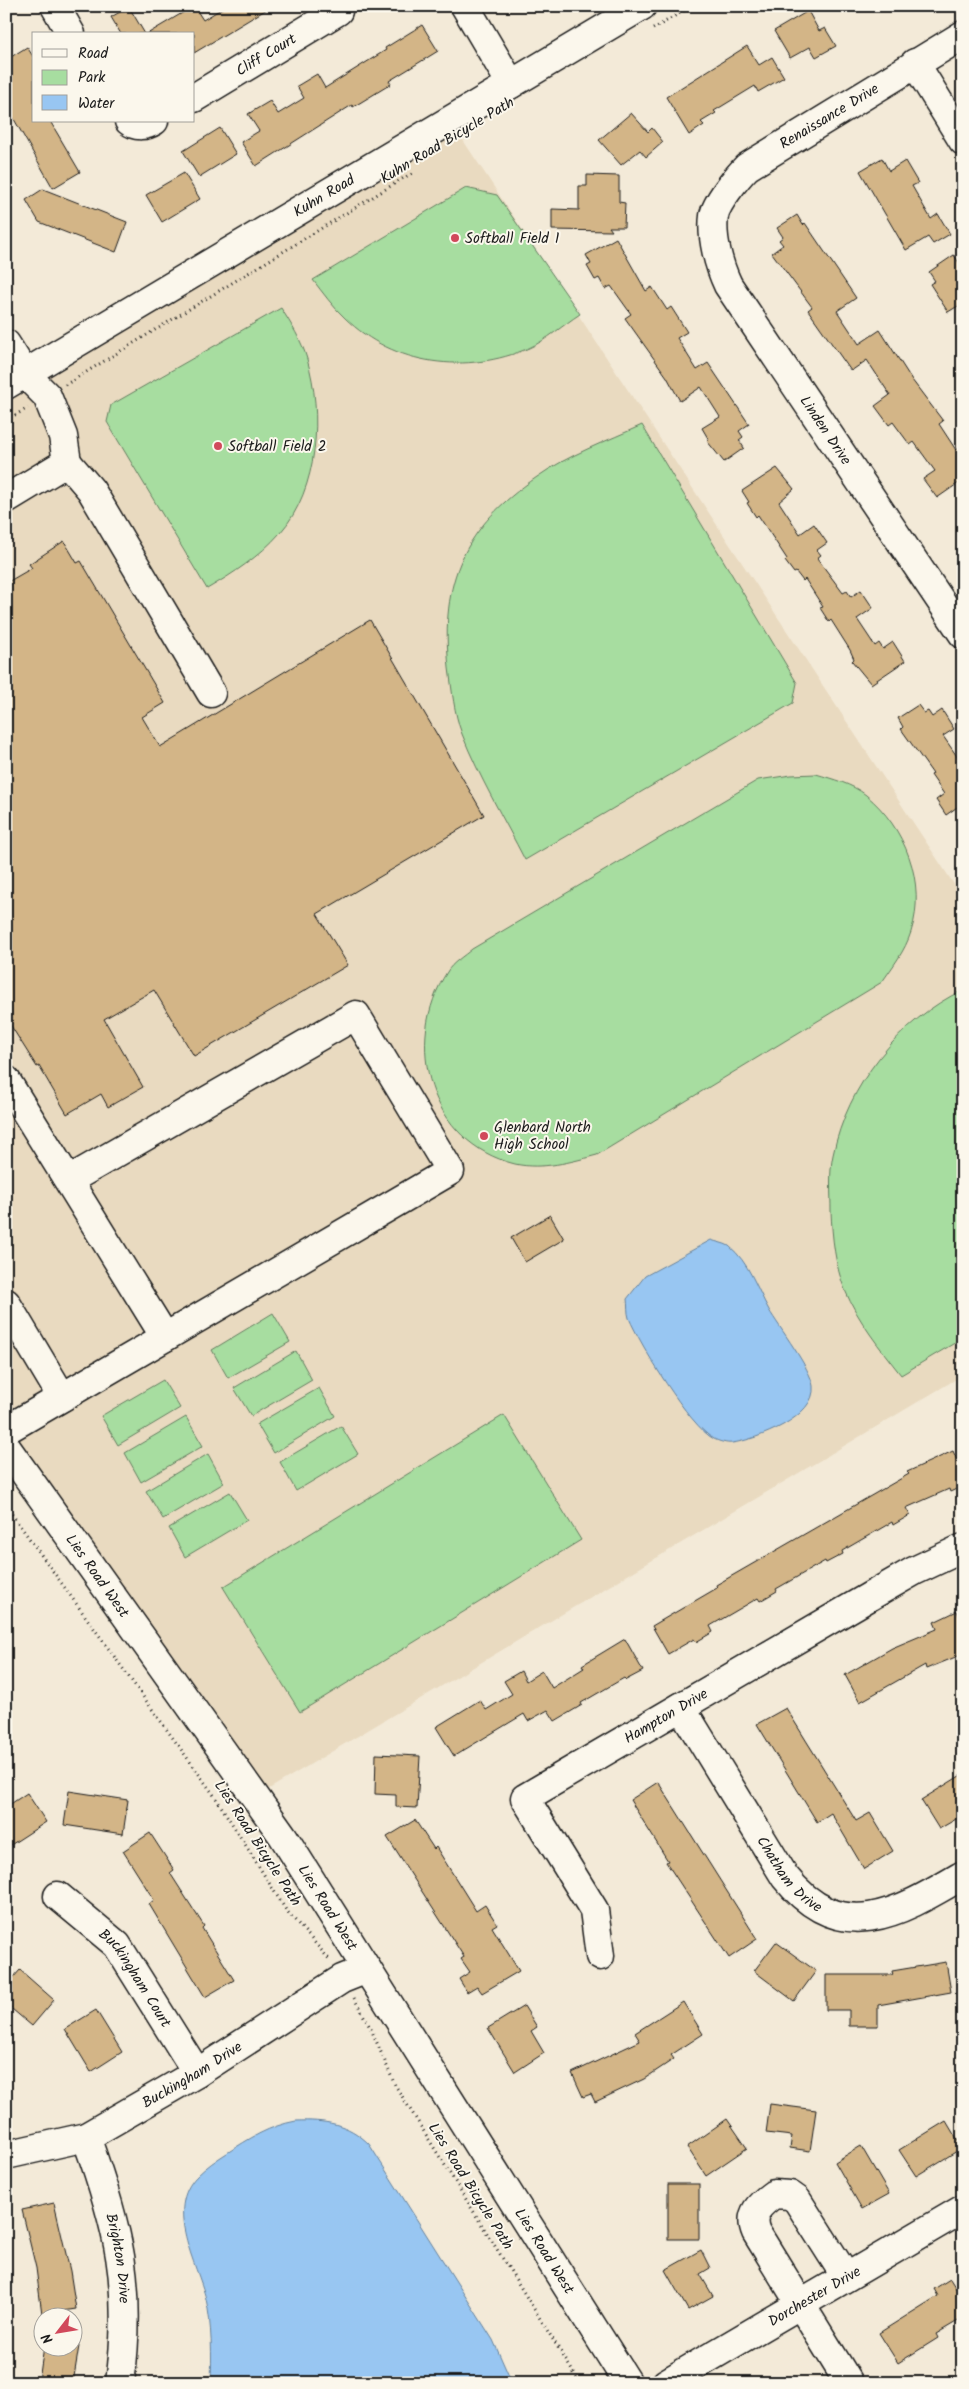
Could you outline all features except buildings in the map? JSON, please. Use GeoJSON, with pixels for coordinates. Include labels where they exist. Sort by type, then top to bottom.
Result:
{"type":"FeatureCollection","features":[{"type":"Feature","properties":{"kind":"street"},"geometry":{"type":"LineString","coordinates":[[55,6],[70,32]]}},
{"type":"Feature","properties":{"kind":"street"},"geometry":{"type":"LineString","coordinates":[[465,6],[511,84]]}},
{"type":"Feature","properties":{"kind":"street","name":"Cliff Court"},"geometry":{"type":"LineString","coordinates":[[195,97],[338,11]]}},
{"type":"Feature","properties":{"kind":"street","name":"Kuhn Road"},"geometry":{"type":"LineString","coordinates":[[15,379],[511,84],[646,19]]}},
{"type":"Feature","properties":{"kind":"street","name":"Renaissance Drive"},"geometry":{"type":"LineString","coordinates":[[714,215],[733,182],[746,167],[963,35]]}},
{"type":"Feature","properties":{"kind":"street"},"geometry":{"type":"LineString","coordinates":[[915,64],[963,141]]}},
{"type":"Feature","properties":{"kind":"street","name":"Linden Drive"},"geometry":{"type":"LineString","coordinates":[[714,215],[716,254],[728,285],[963,634]]}},
{"type":"Feature","properties":{"kind":"street"},"geometry":{"type":"LineString","coordinates":[[6,344],[15,379],[46,396],[63,436],[68,462],[91,490],[211,693]]}},
{"type":"Feature","properties":{"kind":"street"},"geometry":{"type":"LineString","coordinates":[[6,499],[68,462]]}},
{"type":"Feature","properties":{"kind":"street"},"geometry":{"type":"LineString","coordinates":[[6,1430],[450,1170],[356,1015],[69,1180]]}},
{"type":"Feature","properties":{"kind":"street"},"geometry":{"type":"LineString","coordinates":[[6,1080],[165,1337]]}},
{"type":"Feature","properties":{"kind":"street"},"geometry":{"type":"LineString","coordinates":[[6,1303],[62,1397]]}},
{"type":"Feature","properties":{"kind":"street","name":"Lies Road West"},"geometry":{"type":"LineString","coordinates":[[6,1447],[283,1836],[355,1974],[628,2383]]}},
{"type":"Feature","properties":{"kind":"street","name":"Hampton Drive"},"geometry":{"type":"LineString","coordinates":[[600,1956],[594,1910],[525,1798],[890,1585],[963,1548]]}},
{"type":"Feature","properties":{"kind":"street","name":"Chatham Drive"},"geometry":{"type":"LineString","coordinates":[[681,1707],[785,1878],[800,1895],[818,1907],[838,1915],[858,1918],[879,1916],[916,1902],[963,1875]]}},
{"type":"Feature","properties":{"kind":"street","name":"Buckingham Court"},"geometry":{"type":"LineString","coordinates":[[58,1896],[117,1945],[197,2073]]}},
{"type":"Feature","properties":{"kind":"street","name":"Buckingham Drive"},"geometry":{"type":"LineString","coordinates":[[6,2155],[86,2137],[197,2073],[355,1974]]}},
{"type":"Feature","properties":{"kind":"street","name":"Brighton Drive"},"geometry":{"type":"LineString","coordinates":[[86,2137],[110,2202],[119,2240],[124,2278],[126,2323],[120,2383]]}},
{"type":"Feature","properties":{"kind":"street"},"geometry":{"type":"LineString","coordinates":[[846,2277],[797,2200],[790,2195],[774,2194],[757,2208],[753,2215],[753,2226],[799,2305],[849,2383]]}},
{"type":"Feature","properties":{"kind":"street","name":"Dorchester Drive"},"geometry":{"type":"LineString","coordinates":[[666,2383],[963,2209]]}},
{"type":"Feature","properties":{"kind":"path"},"geometry":{"type":"LineString","coordinates":[[646,19],[692,6]]}},
{"type":"Feature","properties":{"kind":"path","name":"Kuhn Road Bicycle Path"},"geometry":{"type":"LineString","coordinates":[[60,388],[415,171]]}},
{"type":"Feature","properties":{"kind":"path"},"geometry":{"type":"LineString","coordinates":[[6,420],[30,406]]}},
{"type":"Feature","properties":{"kind":"path","name":"Lies Road Bicycle Path"},"geometry":{"type":"LineString","coordinates":[[6,1506],[216,1798],[286,1910],[323,1950],[355,1974],[371,2029],[395,2086],[580,2383]]}},
{"type":"Feature","properties":{"kind":"shaded area","name":"Glenbard North High School"},"geometry":{"type":"Polygon","coordinates":[[[455,128],[963,898],[963,1375],[264,1792],[6,1430],[6,397],[455,128]]]}},
{"type":"Feature","properties":{"kind":"green space","name":"Softball Field 1"},"geometry":{"type":"Polygon","coordinates":[[[466,188],[497,195],[580,314],[542,341],[529,348],[505,356],[481,361],[456,363],[408,356],[386,347],[364,334],[341,314],[313,280],[466,188]]]}},
{"type":"Feature","properties":{"kind":"green space","name":"Softball Field 2"},"geometry":{"type":"Polygon","coordinates":[[[281,308],[302,346],[312,380],[316,426],[310,473],[303,495],[293,515],[280,533],[264,550],[246,564],[207,589],[107,422],[111,405],[281,308]]]}},
{"type":"Feature","properties":{"kind":"green space"},"geometry":{"type":"Polygon","coordinates":[[[642,425],[797,683],[793,703],[525,860],[476,766],[457,718],[449,668],[447,637],[449,608],[454,582],[462,558],[475,536],[491,516],[512,496],[549,469],[642,425]]]}},
{"type":"Feature","properties":{"kind":"green space"},"geometry":{"type":"Polygon","coordinates":[[[816,774],[849,785],[866,795],[892,823],[902,839],[909,857],[916,894],[911,932],[905,946],[882,982],[597,1155],[546,1166],[525,1166],[486,1153],[462,1135],[444,1112],[432,1086],[426,1058],[427,1029],[433,999],[452,966],[472,949],[758,780],[791,775],[816,774]]]}},
{"type":"Feature","properties":{"kind":"green space"},"geometry":{"type":"Polygon","coordinates":[[[963,990],[963,1338],[901,1375],[863,1323],[850,1301],[842,1281],[836,1261],[832,1231],[830,1183],[833,1155],[840,1129],[850,1104],[863,1080],[879,1058],[897,1037],[918,1019],[940,1003],[963,990]]]}},
{"type":"Feature","properties":{"kind":"green space"},"geometry":{"type":"Polygon","coordinates":[[[273,1313],[290,1342],[228,1378],[212,1350],[273,1313]]]}},
{"type":"Feature","properties":{"kind":"green space"},"geometry":{"type":"Polygon","coordinates":[[[296,1351],[312,1380],[251,1416],[234,1388],[296,1351]]]}},
{"type":"Feature","properties":{"kind":"green space"},"geometry":{"type":"Polygon","coordinates":[[[163,1380],[180,1408],[118,1445],[101,1416],[163,1380]]]}},
{"type":"Feature","properties":{"kind":"green space"},"geometry":{"type":"Polygon","coordinates":[[[319,1388],[335,1416],[274,1453],[257,1424],[319,1388]]]}},
{"type":"Feature","properties":{"kind":"green space"},"geometry":{"type":"Polygon","coordinates":[[[504,1415],[581,1540],[300,1712],[223,1587],[504,1415]]]}},
{"type":"Feature","properties":{"kind":"green space"},"geometry":{"type":"Polygon","coordinates":[[[186,1417],[203,1446],[141,1482],[125,1453],[186,1417]]]}},
{"type":"Feature","properties":{"kind":"green space"},"geometry":{"type":"Polygon","coordinates":[[[341,1426],[358,1454],[296,1491],[280,1462],[341,1426]]]}},
{"type":"Feature","properties":{"kind":"green space"},"geometry":{"type":"Polygon","coordinates":[[[208,1454],[224,1483],[163,1519],[146,1491],[208,1454]]]}},
{"type":"Feature","properties":{"kind":"green space"},"geometry":{"type":"Polygon","coordinates":[[[230,1492],[247,1520],[185,1557],[169,1528],[230,1492]]]}},
{"type":"Feature","properties":{"kind":"water"},"geometry":{"type":"Polygon","coordinates":[[[711,1240],[729,1246],[742,1260],[769,1310],[807,1369],[813,1386],[812,1397],[805,1408],[795,1417],[769,1432],[732,1443],[725,1443],[714,1439],[704,1431],[679,1402],[654,1364],[628,1313],[627,1299],[645,1276],[711,1240]]]}},
{"type":"Feature","properties":{"kind":"water"},"geometry":{"type":"Polygon","coordinates":[[[296,2121],[316,2121],[335,2124],[353,2131],[369,2144],[493,2340],[512,2383],[211,2383],[211,2341],[208,2309],[202,2285],[190,2253],[183,2220],[183,2204],[188,2189],[197,2176],[215,2161],[268,2129],[296,2121]]]}},
{"type":"Feature","properties":{"kind":"place","name":"Softball Field 1"},"geometry":{"type":"Point","coordinates":[455,238]}},
{"type":"Feature","properties":{"kind":"place","name":"Softball Field 2"},"geometry":{"type":"Point","coordinates":[218,446]}},
{"type":"Feature","properties":{"kind":"place","name":"Glenbard North High School"},"geometry":{"type":"Point","coordinates":[484,1136]}}]}
